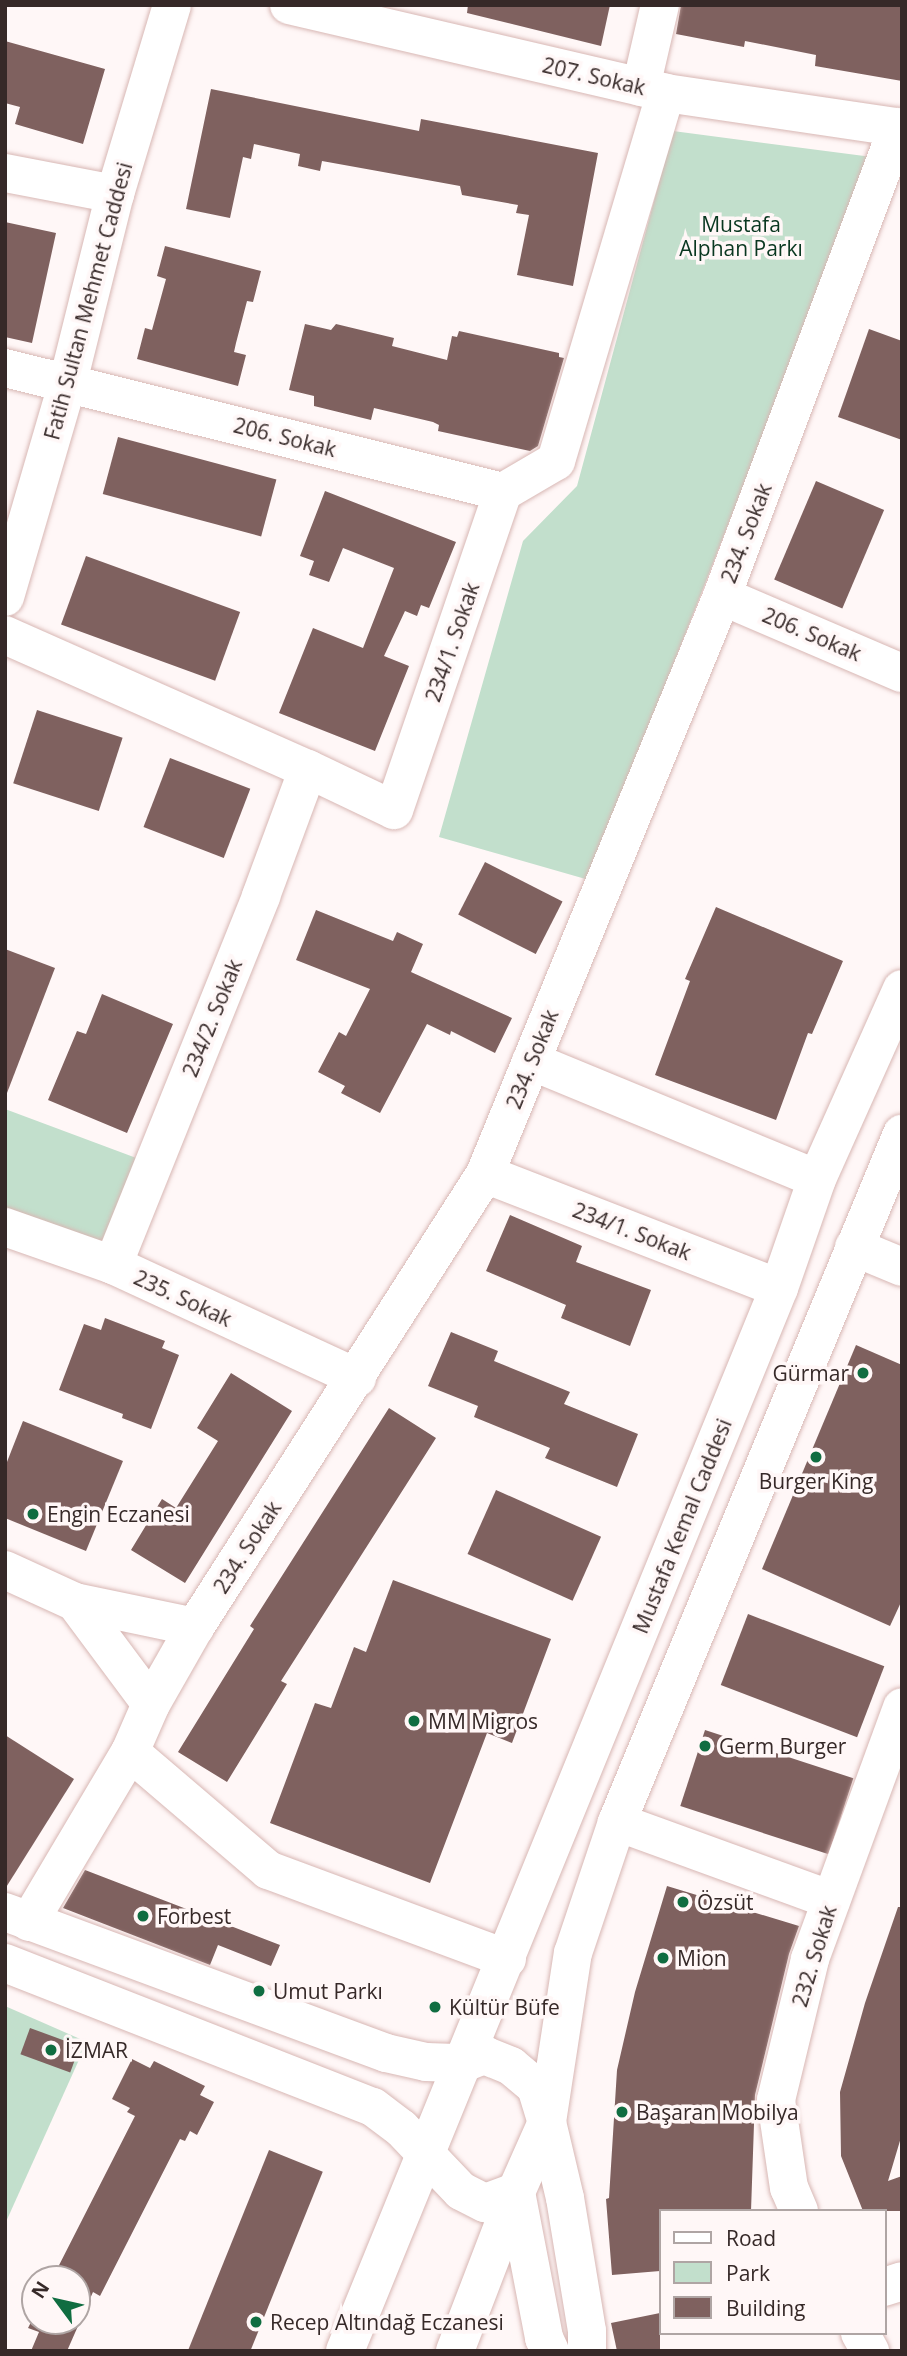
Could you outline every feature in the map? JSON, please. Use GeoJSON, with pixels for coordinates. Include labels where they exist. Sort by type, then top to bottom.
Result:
{"type":"FeatureCollection","features":[{"type":"Feature","properties":{"kind":"street","name":"Fatih Sultan Mehmet Caddesi"},"geometry":{"type":"LineString","coordinates":[[5,597],[68,382],[115,194],[172,5]]}},
{"type":"Feature","properties":{"kind":"street","name":"207. Sokak"},"geometry":{"type":"LineString","coordinates":[[289,5],[430,21],[653,90],[900,127]]}},
{"type":"Feature","properties":{"kind":"street"},"geometry":{"type":"LineString","coordinates":[[503,492],[556,461],[653,90],[660,5]]}},
{"type":"Feature","properties":{"kind":"street","name":"234. Sokak"},"geometry":{"type":"LineString","coordinates":[[17,1917],[130,1752],[151,1704],[195,1627],[357,1378],[485,1174],[722,596],[900,127]]}},
{"type":"Feature","properties":{"kind":"street"},"geometry":{"type":"LineString","coordinates":[[5,173],[115,194]]}},
{"type":"Feature","properties":{"kind":"street","name":"206. Sokak"},"geometry":{"type":"LineString","coordinates":[[5,368],[503,492]]}},
{"type":"Feature","properties":{"kind":"street","name":"234/1. Sokak"},"geometry":{"type":"LineString","coordinates":[[5,635],[308,769],[394,810],[503,492]]}},
{"type":"Feature","properties":{"kind":"street","name":"206. Sokak"},"geometry":{"type":"LineString","coordinates":[[722,596],[902,673]]}},
{"type":"Feature","properties":{"kind":"street","name":"234/2. Sokak"},"geometry":{"type":"LineString","coordinates":[[113,1265],[261,896],[308,769]]}},
{"type":"Feature","properties":{"kind":"street","name":"Mustafa Kemal Caddesi"},"geometry":{"type":"LineString","coordinates":[[464,2063],[779,1288],[817,1180],[902,989]]}},
{"type":"Feature","properties":{"kind":"street"},"geometry":{"type":"LineString","coordinates":[[531,1062],[817,1180]]}},
{"type":"Feature","properties":{"kind":"street"},"geometry":{"type":"LineString","coordinates":[[455,2351],[516,2192],[547,2122],[573,1953],[617,1822],[902,1134]]}},
{"type":"Feature","properties":{"kind":"street","name":"234/1. Sokak"},"geometry":{"type":"LineString","coordinates":[[485,1174],[779,1288]]}},
{"type":"Feature","properties":{"kind":"street","name":"235. Sokak"},"geometry":{"type":"LineString","coordinates":[[5,1227],[113,1265],[357,1378]]}},
{"type":"Feature","properties":{"kind":"street"},"geometry":{"type":"LineString","coordinates":[[854,1247],[902,1267]]}},
{"type":"Feature","properties":{"kind":"street"},"geometry":{"type":"LineString","coordinates":[[5,1570],[75,1602],[195,1627]]}},
{"type":"Feature","properties":{"kind":"street"},"geometry":{"type":"LineString","coordinates":[[75,1602],[151,1704]]}},
{"type":"Feature","properties":{"kind":"street","name":"232. Sokak"},"geometry":{"type":"LineString","coordinates":[[798,2209],[789,2188],[776,2100],[810,1959],[901,1712]]}},
{"type":"Feature","properties":{"kind":"street"},"geometry":{"type":"LineString","coordinates":[[130,1752],[268,1870],[507,1959]]}},
{"type":"Feature","properties":{"kind":"street"},"geometry":{"type":"LineString","coordinates":[[617,1822],[831,1900]]}},
{"type":"Feature","properties":{"kind":"street"},"geometry":{"type":"LineString","coordinates":[[17,1917],[386,2053],[426,2062],[464,2063],[484,2055],[511,2066],[536,2087],[547,2122],[565,2198],[587,2331],[587,2351]]}},
{"type":"Feature","properties":{"kind":"street"},"geometry":{"type":"LineString","coordinates":[[5,1963],[373,2107],[401,2128],[461,2191],[485,2203],[516,2192]]}},
{"type":"Feature","properties":{"kind":"street"},"geometry":{"type":"LineString","coordinates":[[345,2351],[424,2154],[464,2063]]}},
{"type":"Feature","properties":{"kind":"street"},"geometry":{"type":"LineString","coordinates":[[516,2192],[544,2338],[550,2351]]}},
{"type":"Feature","properties":{"kind":"street"},"geometry":{"type":"LineString","coordinates":[[861,2335],[870,2351]]}},
{"type":"Feature","properties":{"kind":"green space","name":"Mustafa Alphan Parkı"},"geometry":{"type":"Polygon","coordinates":[[[673,131],[872,157],[589,880],[439,837],[523,541],[577,486],[673,131]]]}},
{"type":"Feature","properties":{"kind":"green space"},"geometry":{"type":"Polygon","coordinates":[[[5,1109],[139,1159],[103,1253],[5,1217],[5,1109]]]}},
{"type":"Feature","properties":{"kind":"green space"},"geometry":{"type":"Polygon","coordinates":[[[5,2006],[87,2042],[5,2224],[5,2006]]]}},
{"type":"Feature","properties":{"kind":"building"},"geometry":{"type":"Polygon","coordinates":[[[468,5],[610,5],[601,46],[467,13],[468,5]]]}},
{"type":"Feature","properties":{"kind":"building"},"geometry":{"type":"Polygon","coordinates":[[[681,5],[902,5],[902,81],[815,66],[816,55],[745,41],[744,47],[676,34],[681,5]]]}},
{"type":"Feature","properties":{"kind":"building"},"geometry":{"type":"Polygon","coordinates":[[[5,41],[105,69],[83,144],[15,124],[20,107],[5,103],[5,41]]]}},
{"type":"Feature","properties":{"kind":"building"},"geometry":{"type":"Polygon","coordinates":[[[211,89],[419,131],[421,119],[598,153],[573,286],[517,275],[529,215],[516,213],[518,205],[462,195],[460,186],[322,161],[320,171],[298,166],[300,154],[254,144],[251,159],[243,157],[230,218],[186,209],[211,89]]]}},
{"type":"Feature","properties":{"kind":"building"},"geometry":{"type":"Polygon","coordinates":[[[5,222],[56,233],[32,343],[5,337],[5,222]]]}},
{"type":"Feature","properties":{"kind":"building"},"geometry":{"type":"Polygon","coordinates":[[[165,246],[261,271],[253,302],[247,301],[234,352],[246,355],[238,386],[137,359],[145,328],[152,330],[166,279],[157,276],[165,246]]]}},
{"type":"Feature","properties":{"kind":"building"},"geometry":{"type":"Polygon","coordinates":[[[305,324],[331,330],[336,324],[394,338],[392,346],[447,360],[452,336],[457,337],[459,331],[559,353],[559,357],[564,358],[538,446],[530,451],[438,431],[439,425],[433,422],[374,408],[371,420],[314,406],[314,396],[289,390],[305,324]]]}},
{"type":"Feature","properties":{"kind":"building"},"geometry":{"type":"Polygon","coordinates":[[[869,329],[902,341],[902,440],[838,417],[869,329]]]}},
{"type":"Feature","properties":{"kind":"building"},"geometry":{"type":"Polygon","coordinates":[[[118,437],[276,479],[261,536],[103,494],[118,437]]]}},
{"type":"Feature","properties":{"kind":"building"},"geometry":{"type":"Polygon","coordinates":[[[816,481],[884,510],[842,608],[774,579],[816,481]]]}},
{"type":"Feature","properties":{"kind":"building"},"geometry":{"type":"Polygon","coordinates":[[[325,491],[456,542],[429,608],[421,605],[417,616],[405,611],[384,656],[409,666],[375,751],[279,713],[313,628],[363,648],[394,568],[343,548],[329,582],[309,575],[314,561],[300,556],[325,491]]]}},
{"type":"Feature","properties":{"kind":"building"},"geometry":{"type":"Polygon","coordinates":[[[86,556],[240,612],[215,681],[61,625],[86,556]]]}},
{"type":"Feature","properties":{"kind":"building"},"geometry":{"type":"Polygon","coordinates":[[[37,710],[123,738],[99,811],[13,783],[37,710]]]}},
{"type":"Feature","properties":{"kind":"building"},"geometry":{"type":"Polygon","coordinates":[[[170,758],[250,789],[224,858],[143,827],[170,758]]]}},
{"type":"Feature","properties":{"kind":"building"},"geometry":{"type":"Polygon","coordinates":[[[485,862],[563,901],[536,954],[458,915],[485,862]]]}},
{"type":"Feature","properties":{"kind":"building"},"geometry":{"type":"Polygon","coordinates":[[[716,907],[843,961],[812,1034],[808,1033],[776,1120],[655,1075],[690,981],[685,979],[716,907]]]}},
{"type":"Feature","properties":{"kind":"building"},"geometry":{"type":"Polygon","coordinates":[[[316,910],[393,941],[397,932],[423,944],[411,972],[512,1018],[495,1053],[451,1031],[450,1035],[427,1024],[380,1113],[341,1093],[345,1086],[318,1072],[339,1032],[346,1036],[370,989],[296,960],[316,910]]]}},
{"type":"Feature","properties":{"kind":"building"},"geometry":{"type":"Polygon","coordinates":[[[5,949],[55,968],[7,1093],[5,1093],[5,949]]]}},
{"type":"Feature","properties":{"kind":"building"},"geometry":{"type":"Polygon","coordinates":[[[102,994],[173,1024],[127,1133],[48,1100],[77,1031],[86,1034],[102,994]]]}},
{"type":"Feature","properties":{"kind":"building"},"geometry":{"type":"Polygon","coordinates":[[[510,1215],[582,1246],[576,1262],[651,1290],[630,1346],[561,1318],[566,1305],[486,1271],[510,1215]]]}},
{"type":"Feature","properties":{"kind":"building"},"geometry":{"type":"Polygon","coordinates":[[[105,1318],[165,1341],[162,1348],[179,1355],[151,1429],[122,1418],[123,1414],[59,1390],[84,1324],[101,1330],[105,1318]]]}},
{"type":"Feature","properties":{"kind":"building"},"geometry":{"type":"Polygon","coordinates":[[[451,1332],[498,1351],[494,1361],[570,1392],[564,1404],[638,1434],[617,1487],[545,1458],[550,1448],[474,1417],[478,1406],[428,1386],[451,1332]]]}},
{"type":"Feature","properties":{"kind":"building"},"geometry":{"type":"Polygon","coordinates":[[[856,1345],[902,1365],[902,1600],[890,1626],[762,1569],[856,1345]]]}},
{"type":"Feature","properties":{"kind":"building"},"geometry":{"type":"Polygon","coordinates":[[[231,1373],[292,1411],[185,1583],[131,1550],[162,1499],[176,1508],[218,1441],[197,1428],[231,1373]]]}},
{"type":"Feature","properties":{"kind":"building"},"geometry":{"type":"Polygon","coordinates":[[[389,1408],[436,1438],[281,1681],[287,1684],[227,1782],[178,1752],[254,1629],[250,1626],[389,1408]]]}},
{"type":"Feature","properties":{"kind":"building"},"geometry":{"type":"Polygon","coordinates":[[[23,1421],[123,1461],[86,1551],[5,1518],[5,1467],[23,1421]]]}},
{"type":"Feature","properties":{"kind":"building"},"geometry":{"type":"Polygon","coordinates":[[[496,1490],[601,1537],[573,1601],[468,1554],[496,1490]]]}},
{"type":"Feature","properties":{"kind":"building","name":"MM Migros"},"geometry":{"type":"Polygon","coordinates":[[[393,1580],[551,1639],[512,1743],[487,1733],[430,1883],[270,1823],[315,1703],[331,1708],[354,1647],[366,1652],[393,1580]]]}},
{"type":"Feature","properties":{"kind":"building"},"geometry":{"type":"Polygon","coordinates":[[[748,1614],[884,1666],[857,1737],[721,1685],[748,1614]]]}},
{"type":"Feature","properties":{"kind":"building"},"geometry":{"type":"Polygon","coordinates":[[[705,1730],[853,1778],[829,1854],[680,1806],[705,1730]]]}},
{"type":"Feature","properties":{"kind":"building"},"geometry":{"type":"Polygon","coordinates":[[[5,1735],[74,1779],[5,1889],[5,1735]]]}},
{"type":"Feature","properties":{"kind":"building","name":"Forbest"},"geometry":{"type":"Polygon","coordinates":[[[85,1870],[280,1945],[271,1966],[218,1945],[210,1965],[63,1908],[85,1870]]]}},
{"type":"Feature","properties":{"kind":"building"},"geometry":{"type":"Polygon","coordinates":[[[667,1886],[799,1926],[789,1954],[755,2095],[751,2209],[659,2209],[659,2271],[612,2275],[606,2199],[609,2198],[617,2070],[635,1992],[667,1886]]]}},
{"type":"Feature","properties":{"kind":"building"},"geometry":{"type":"Polygon","coordinates":[[[898,1907],[902,1907],[902,2134],[888,2181],[902,2176],[902,2211],[862,2209],[841,2156],[840,2092],[865,2003],[898,1907]]]}},
{"type":"Feature","properties":{"kind":"building","name":"İZMAR"},"geometry":{"type":"Polygon","coordinates":[[[30,2028],[80,2046],[70,2072],[20,2054],[30,2028]]]}},
{"type":"Feature","properties":{"kind":"building"},"geometry":{"type":"Polygon","coordinates":[[[132,2059],[150,2068],[154,2061],[205,2086],[200,2095],[214,2102],[197,2135],[190,2131],[185,2141],[180,2139],[100,2296],[93,2292],[91,2297],[91,2265],[59,2265],[135,2116],[127,2112],[130,2108],[112,2099],[132,2059]]]}},
{"type":"Feature","properties":{"kind":"building"},"geometry":{"type":"Polygon","coordinates":[[[269,2150],[323,2172],[250,2351],[188,2351],[269,2150]]]}},
{"type":"Feature","properties":{"kind":"building"},"geometry":{"type":"Polygon","coordinates":[[[659,2313],[660,2351],[617,2351],[611,2323],[659,2313]]]}},
{"type":"Feature","properties":{"kind":"building"},"geometry":{"type":"Polygon","coordinates":[[[38,2335],[74,2335],[67,2351],[31,2351],[38,2335]]]}},
{"type":"Feature","properties":{"kind":"place","name":"Gürmar"},"geometry":{"type":"Point","coordinates":[863,1373]}},
{"type":"Feature","properties":{"kind":"place","name":"Burger King"},"geometry":{"type":"Point","coordinates":[816,1457]}},
{"type":"Feature","properties":{"kind":"place","name":"Engin Eczanesi"},"geometry":{"type":"Point","coordinates":[33,1514]}},
{"type":"Feature","properties":{"kind":"place","name":"MM Migros"},"geometry":{"type":"Point","coordinates":[414,1721]}},
{"type":"Feature","properties":{"kind":"place","name":"Germ Burger"},"geometry":{"type":"Point","coordinates":[705,1746]}},
{"type":"Feature","properties":{"kind":"place","name":"Özsüt"},"geometry":{"type":"Point","coordinates":[683,1902]}},
{"type":"Feature","properties":{"kind":"place","name":"Forbest"},"geometry":{"type":"Point","coordinates":[143,1916]}},
{"type":"Feature","properties":{"kind":"place","name":"Mion"},"geometry":{"type":"Point","coordinates":[663,1958]}},
{"type":"Feature","properties":{"kind":"place","name":"Umut Parkı"},"geometry":{"type":"Point","coordinates":[259,1991]}},
{"type":"Feature","properties":{"kind":"place","name":"Kültür Büfe"},"geometry":{"type":"Point","coordinates":[435,2007]}},
{"type":"Feature","properties":{"kind":"place","name":"İZMAR"},"geometry":{"type":"Point","coordinates":[51,2050]}},
{"type":"Feature","properties":{"kind":"place","name":"Başaran Mobilya"},"geometry":{"type":"Point","coordinates":[622,2112]}},
{"type":"Feature","properties":{"kind":"place","name":"Recep Altındağ Eczanesi"},"geometry":{"type":"Point","coordinates":[256,2322]}}]}
